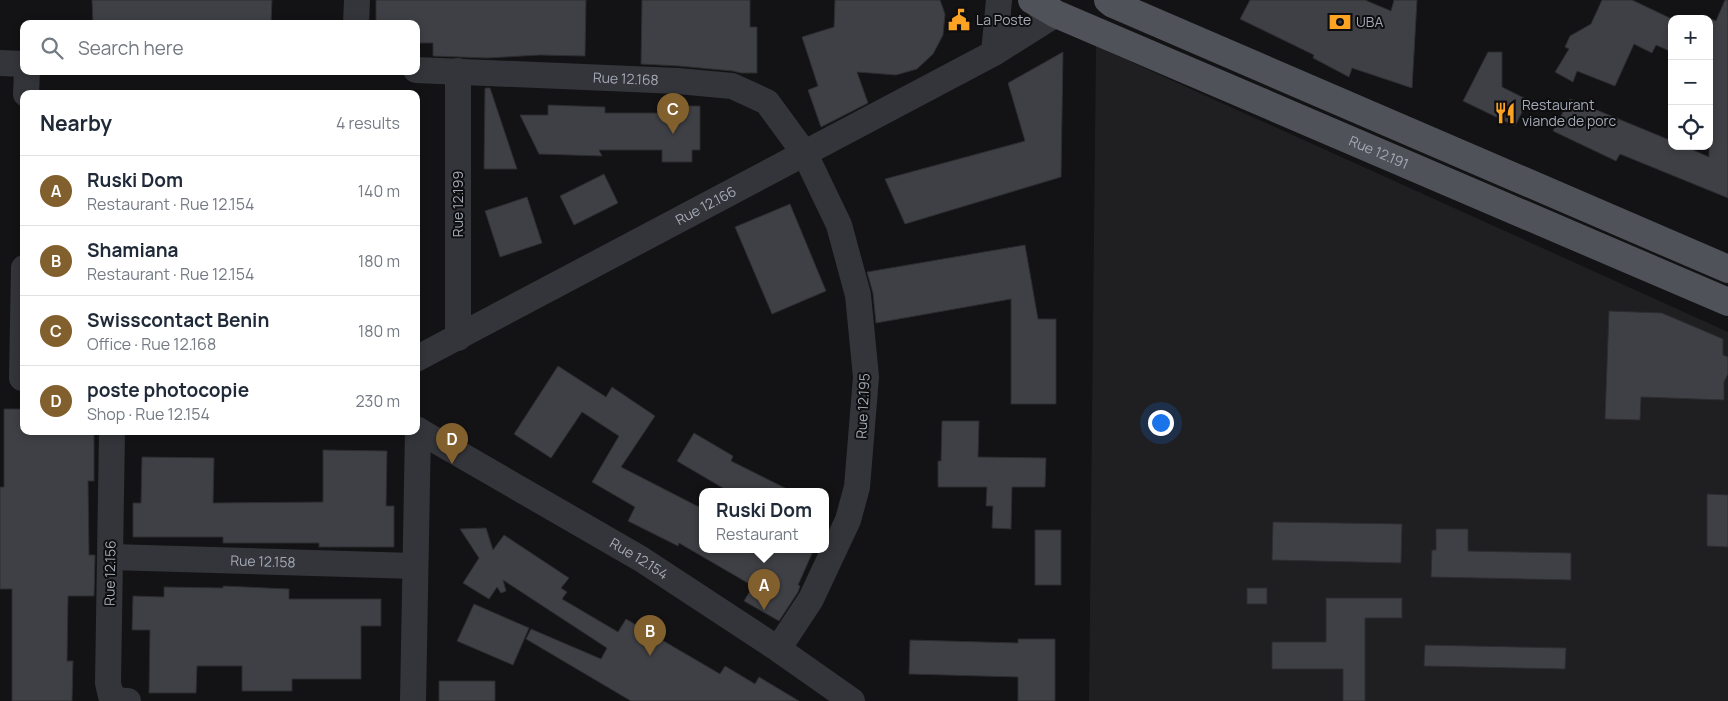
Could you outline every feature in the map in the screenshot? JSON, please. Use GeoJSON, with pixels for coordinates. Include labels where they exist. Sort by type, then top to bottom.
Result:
{"type":"FeatureCollection","features":[{"type":"Feature","properties":{"kind":"main road","name":"Rue 12.191"},"geometry":{"type":"LineString","coordinates":[[1032,0],[1056,14],[1728,302]]}},
{"type":"Feature","properties":{"kind":"main road"},"geometry":{"type":"LineString","coordinates":[[1112,1],[1728,269]]}},
{"type":"Feature","properties":{"kind":"street"},"geometry":{"type":"LineString","coordinates":[[356,20],[357,0]]}},
{"type":"Feature","properties":{"kind":"street"},"geometry":{"type":"LineString","coordinates":[[994,53],[999,0]]}},
{"type":"Feature","properties":{"kind":"street","name":"Rue 12.166"},"geometry":{"type":"LineString","coordinates":[[420,357],[994,53],[1056,14]]}},
{"type":"Feature","properties":{"kind":"street"},"geometry":{"type":"LineString","coordinates":[[0,63],[20,64]]}},
{"type":"Feature","properties":{"kind":"street","name":"Rue 12.168"},"geometry":{"type":"LineString","coordinates":[[420,70],[678,81],[732,86],[768,102],[805,154]]}},
{"type":"Feature","properties":{"kind":"street","name":"Rue 12.199"},"geometry":{"type":"LineString","coordinates":[[458,71],[458,338]]}},
{"type":"Feature","properties":{"kind":"street"},"geometry":{"type":"LineString","coordinates":[[26,90],[27,75]]}},
{"type":"Feature","properties":{"kind":"street","name":"Rue 12.195"},"geometry":{"type":"LineString","coordinates":[[778,649],[811,599],[848,520],[857,487],[866,377],[858,295],[839,225],[805,154]]}},
{"type":"Feature","properties":{"kind":"street"},"geometry":{"type":"LineString","coordinates":[[15,378],[20,317]]}},
{"type":"Feature","properties":{"kind":"street","name":"Rue 12.154"},"geometry":{"type":"LineString","coordinates":[[420,432],[641,559],[778,649],[852,701]]}},
{"type":"Feature","properties":{"kind":"street","name":"Rue 12.156"},"geometry":{"type":"LineString","coordinates":[[112,435],[108,683],[111,696],[122,701],[128,701]]}},
{"type":"Feature","properties":{"kind":"street"},"geometry":{"type":"LineString","coordinates":[[413,701],[417,435]]}},
{"type":"Feature","properties":{"kind":"street","name":"Rue 12.158"},"geometry":{"type":"LineString","coordinates":[[111,557],[415,566]]}},
{"type":"Feature","properties":{"kind":"shaded area"},"geometry":{"type":"Polygon","coordinates":[[[1096,46],[1728,332],[1728,701],[1089,701],[1096,46]]]}},
{"type":"Feature","properties":{"kind":"building"},"geometry":{"type":"Polygon","coordinates":[[[92,0],[272,0],[271,20],[93,20],[92,0]]]}},
{"type":"Feature","properties":{"kind":"building"},"geometry":{"type":"Polygon","coordinates":[[[376,0],[586,0],[585,56],[540,55],[487,58],[433,56],[433,43],[420,43],[420,20],[376,20],[376,0]]]}},
{"type":"Feature","properties":{"kind":"building"},"geometry":{"type":"Polygon","coordinates":[[[642,0],[750,0],[750,27],[757,27],[757,73],[641,64],[642,0]]]}},
{"type":"Feature","properties":{"kind":"building"},"geometry":{"type":"Polygon","coordinates":[[[835,0],[940,0],[945,14],[943,35],[933,54],[917,69],[896,75],[857,72],[868,103],[821,127],[808,90],[818,86],[802,37],[834,27],[835,0]]]}},
{"type":"Feature","properties":{"kind":"building"},"geometry":{"type":"Polygon","coordinates":[[[1250,0],[1365,0],[1391,11],[1394,0],[1417,0],[1412,88],[1352,68],[1349,77],[1313,58],[1314,55],[1240,19],[1250,0]]]}},
{"type":"Feature","properties":{"kind":"building"},"geometry":{"type":"Polygon","coordinates":[[[1602,0],[1632,0],[1668,17],[1668,50],[1656,45],[1652,53],[1634,44],[1615,86],[1577,71],[1573,82],[1555,72],[1569,49],[1565,47],[1570,36],[1591,24],[1602,0]]]}},
{"type":"Feature","properties":{"kind":"building"},"geometry":{"type":"Polygon","coordinates":[[[1725,0],[1728,0],[1728,198],[1620,154],[1616,161],[1553,131],[1570,99],[1668,139],[1668,150],[1693,150],[1709,157],[1709,150],[1713,150],[1713,20],[1716,21],[1725,0]]]}},
{"type":"Feature","properties":{"kind":"building"},"geometry":{"type":"Polygon","coordinates":[[[1063,52],[1061,177],[905,224],[885,179],[1025,141],[1008,83],[1063,52]]]}},
{"type":"Feature","properties":{"kind":"building"},"geometry":{"type":"Polygon","coordinates":[[[1488,52],[1502,52],[1502,87],[1528,100],[1515,126],[1463,101],[1488,52]]]}},
{"type":"Feature","properties":{"kind":"building"},"geometry":{"type":"Polygon","coordinates":[[[485,88],[490,88],[517,169],[484,169],[485,88]]]}},
{"type":"Feature","properties":{"kind":"building"},"geometry":{"type":"Polygon","coordinates":[[[548,105],[605,107],[605,113],[660,113],[660,106],[700,106],[700,150],[692,150],[692,162],[662,162],[662,150],[599,150],[602,156],[539,154],[520,115],[548,115],[548,105]]]}},
{"type":"Feature","properties":{"kind":"building"},"geometry":{"type":"Polygon","coordinates":[[[604,174],[618,203],[574,225],[560,196],[604,174]]]}},
{"type":"Feature","properties":{"kind":"building"},"geometry":{"type":"Polygon","coordinates":[[[527,197],[542,243],[500,257],[485,211],[527,197]]]}},
{"type":"Feature","properties":{"kind":"building"},"geometry":{"type":"Polygon","coordinates":[[[790,204],[826,291],[772,314],[735,227],[790,204]]]}},
{"type":"Feature","properties":{"kind":"building"},"geometry":{"type":"Polygon","coordinates":[[[1025,245],[1038,319],[1056,319],[1056,404],[1011,404],[1011,299],[876,323],[873,293],[867,272],[1025,245]]]}},
{"type":"Feature","properties":{"kind":"building"},"geometry":{"type":"Polygon","coordinates":[[[1609,311],[1662,313],[1723,339],[1723,355],[1728,357],[1728,374],[1724,382],[1724,400],[1641,397],[1640,420],[1605,419],[1609,311]]]}},
{"type":"Feature","properties":{"kind":"building"},"geometry":{"type":"Polygon","coordinates":[[[558,366],[606,397],[612,387],[655,416],[621,467],[699,507],[699,553],[812,553],[798,585],[800,586],[798,592],[779,621],[744,601],[753,586],[679,543],[678,546],[628,521],[635,507],[592,482],[619,436],[582,412],[551,458],[514,434],[558,366]]]}},
{"type":"Feature","properties":{"kind":"building"},"geometry":{"type":"Polygon","coordinates":[[[4,409],[20,409],[20,435],[94,435],[94,481],[88,481],[89,555],[95,555],[94,596],[68,596],[67,661],[73,661],[72,701],[12,701],[12,589],[0,589],[0,487],[4,487],[4,409]]]}},
{"type":"Feature","properties":{"kind":"building"},"geometry":{"type":"Polygon","coordinates":[[[942,421],[979,421],[978,457],[1046,458],[1045,487],[1012,487],[1011,529],[992,528],[993,506],[986,506],[987,487],[938,487],[938,461],[941,461],[942,421]]]}},
{"type":"Feature","properties":{"kind":"building"},"geometry":{"type":"Polygon","coordinates":[[[694,433],[733,456],[731,461],[785,488],[723,488],[677,461],[694,433]]]}},
{"type":"Feature","properties":{"kind":"building"},"geometry":{"type":"Polygon","coordinates":[[[323,450],[387,451],[386,506],[394,506],[394,547],[319,547],[319,543],[223,543],[223,537],[133,537],[133,503],[141,503],[142,457],[214,458],[213,503],[323,502],[323,450]]]}},
{"type":"Feature","properties":{"kind":"building"},"geometry":{"type":"Polygon","coordinates":[[[1707,494],[1728,495],[1728,547],[1707,546],[1707,494]]]}},
{"type":"Feature","properties":{"kind":"building"},"geometry":{"type":"Polygon","coordinates":[[[1273,522],[1402,524],[1401,563],[1272,560],[1273,522]]]}},
{"type":"Feature","properties":{"kind":"building"},"geometry":{"type":"Polygon","coordinates":[[[486,528],[493,550],[504,535],[569,578],[561,588],[567,592],[562,599],[618,632],[626,619],[720,674],[725,666],[755,684],[759,677],[799,701],[631,701],[526,639],[531,629],[601,659],[607,648],[503,580],[506,591],[501,593],[497,587],[489,599],[463,583],[479,558],[460,529],[486,528]]]}},
{"type":"Feature","properties":{"kind":"building"},"geometry":{"type":"Polygon","coordinates":[[[1436,529],[1468,529],[1468,551],[1571,553],[1571,580],[1431,577],[1432,550],[1436,550],[1436,529]]]}},
{"type":"Feature","properties":{"kind":"building"},"geometry":{"type":"Polygon","coordinates":[[[1035,530],[1061,530],[1061,585],[1035,585],[1035,530]]]}},
{"type":"Feature","properties":{"kind":"building"},"geometry":{"type":"Polygon","coordinates":[[[223,586],[289,589],[289,599],[381,599],[381,626],[361,626],[361,679],[292,679],[292,691],[242,691],[242,666],[197,666],[196,693],[149,693],[150,630],[132,630],[133,596],[164,597],[164,587],[223,588],[223,586]]]}},
{"type":"Feature","properties":{"kind":"building"},"geometry":{"type":"Polygon","coordinates":[[[1247,588],[1267,588],[1267,604],[1247,604],[1247,588]]]}},
{"type":"Feature","properties":{"kind":"building"},"geometry":{"type":"Polygon","coordinates":[[[1326,598],[1402,598],[1402,618],[1365,618],[1365,701],[1343,701],[1343,669],[1272,669],[1272,642],[1326,642],[1326,598]]]}},
{"type":"Feature","properties":{"kind":"building"},"geometry":{"type":"Polygon","coordinates":[[[474,604],[529,628],[513,665],[457,641],[474,604]]]}},
{"type":"Feature","properties":{"kind":"building"},"geometry":{"type":"Polygon","coordinates":[[[1018,639],[1055,639],[1055,701],[1018,701],[1018,677],[909,674],[910,640],[1018,643],[1018,639]]]}},
{"type":"Feature","properties":{"kind":"building"},"geometry":{"type":"Polygon","coordinates":[[[1425,645],[1566,648],[1565,669],[1424,666],[1425,645]]]}},
{"type":"Feature","properties":{"kind":"building"},"geometry":{"type":"Polygon","coordinates":[[[439,681],[495,681],[495,701],[439,701],[439,681]]]}},
{"type":"Feature","properties":{"kind":"place","name":"La Poste"},"geometry":{"type":"Point","coordinates":[959,20]}},
{"type":"Feature","properties":{"kind":"place","name":"UBA"},"geometry":{"type":"Point","coordinates":[1340,22]}},
{"type":"Feature","properties":{"kind":"place","name":"Restaurant viande de porc"},"geometry":{"type":"Point","coordinates":[1505,113]}},
{"type":"Feature","properties":{"kind":"place","name":"Swisscontact Benin"},"geometry":{"type":"Point","coordinates":[673,134]}},
{"type":"Feature","properties":{"kind":"place","name":"poste photocopie"},"geometry":{"type":"Point","coordinates":[452,464]}},
{"type":"Feature","properties":{"kind":"place","name":"Ruski Dom"},"geometry":{"type":"Point","coordinates":[764,610]}},
{"type":"Feature","properties":{"kind":"place","name":"Shamiana"},"geometry":{"type":"Point","coordinates":[650,656]}}]}
